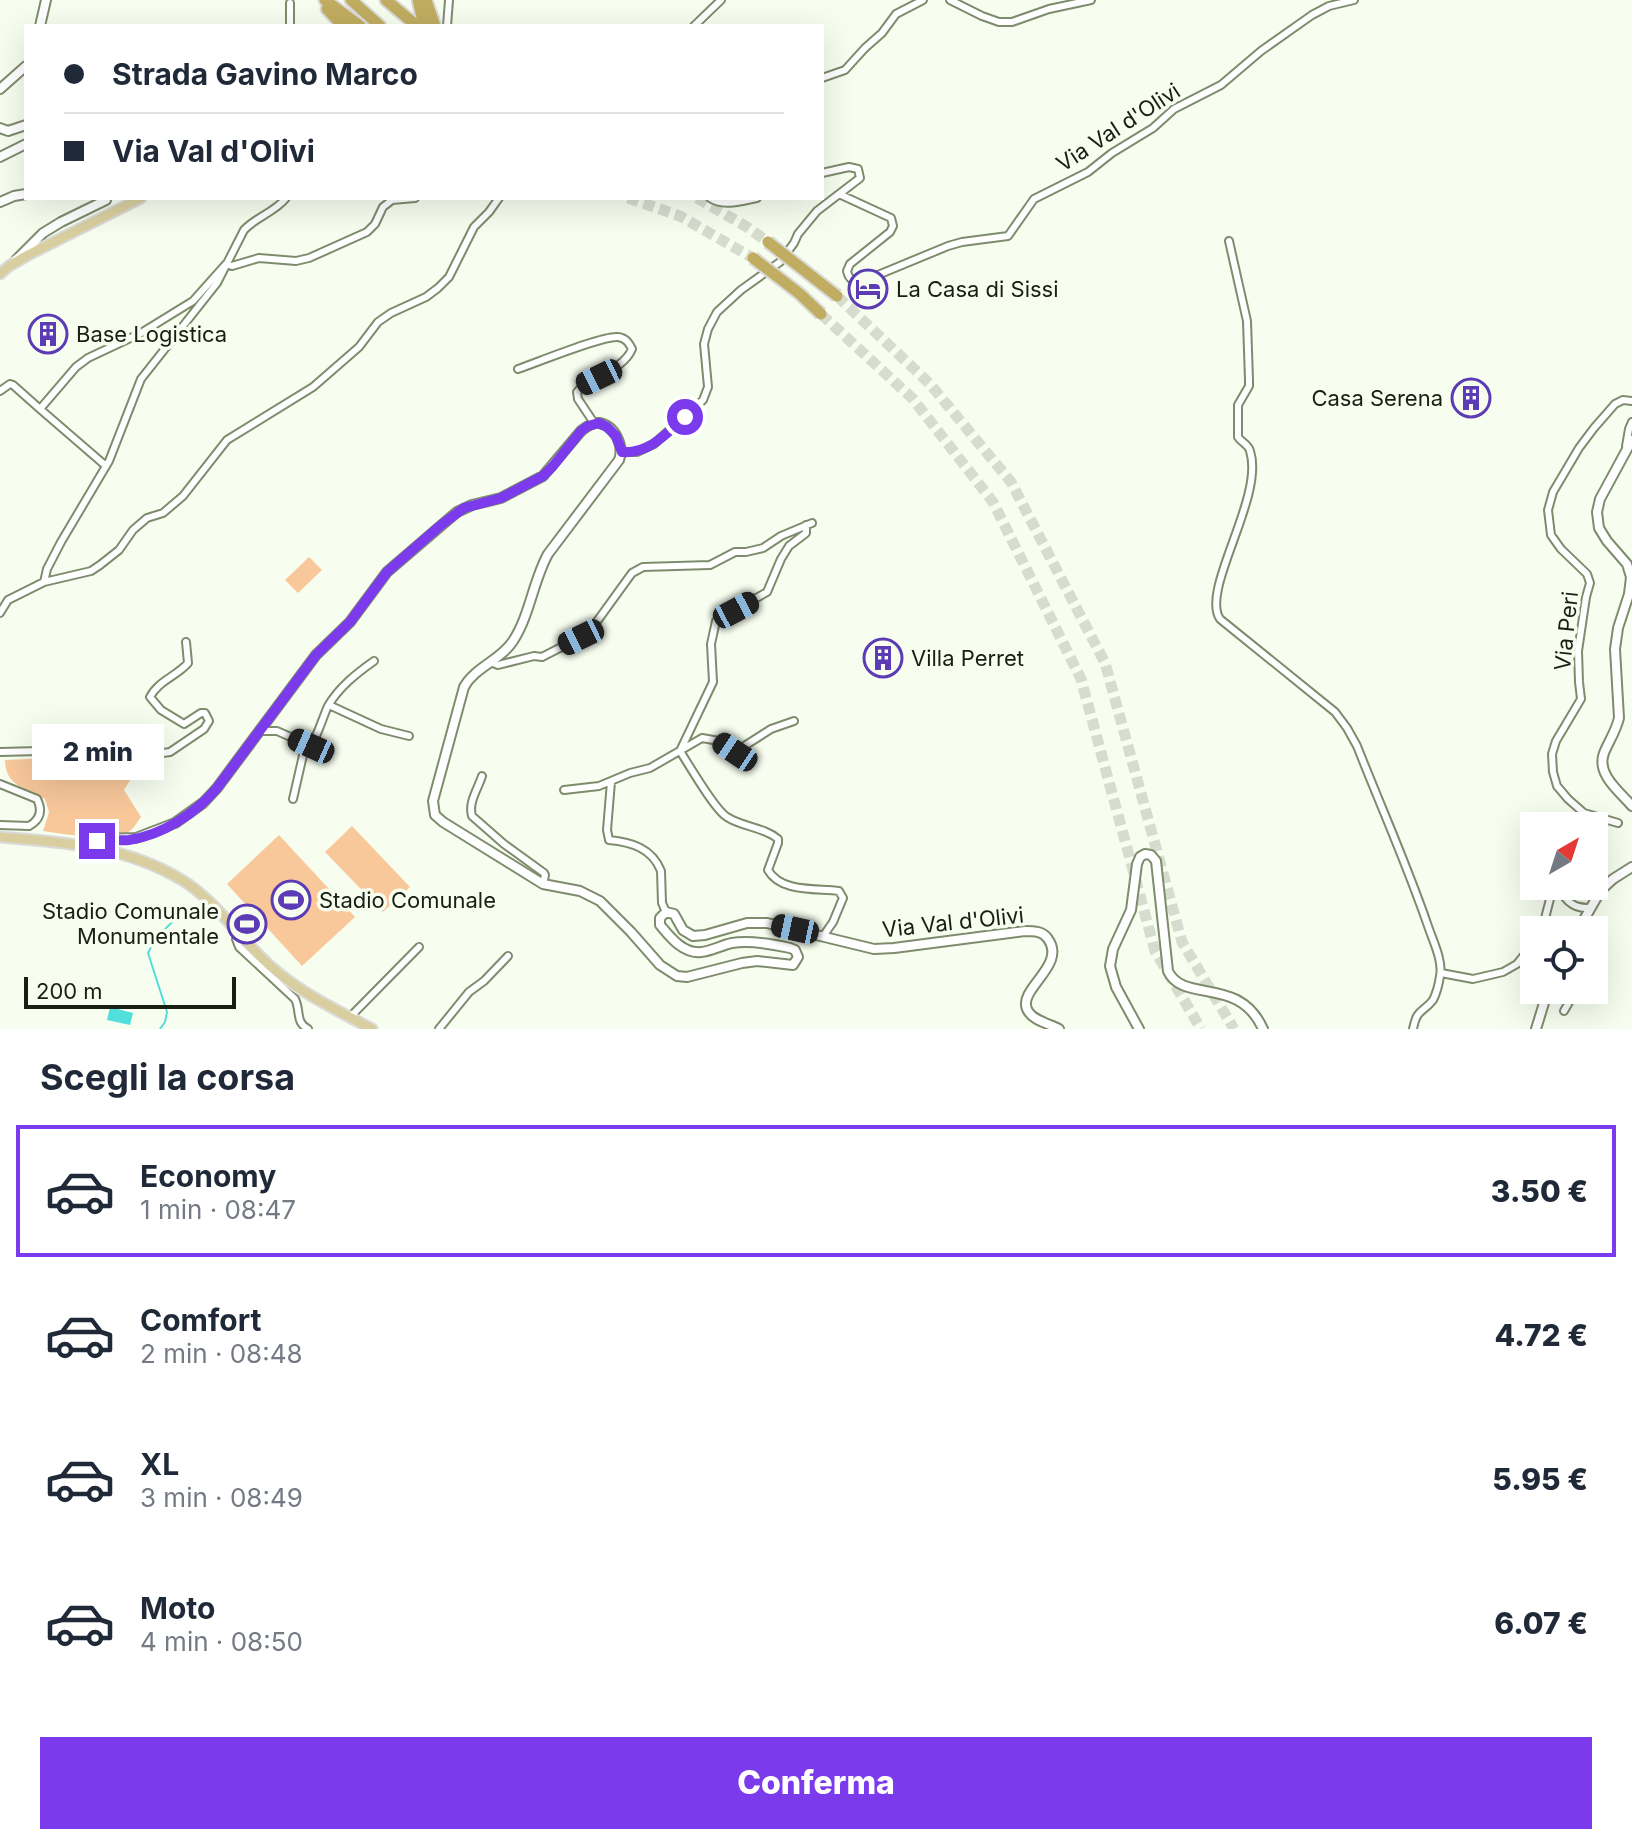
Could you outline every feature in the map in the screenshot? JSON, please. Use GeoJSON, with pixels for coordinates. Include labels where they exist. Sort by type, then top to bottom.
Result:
{"type":"FeatureCollection","features":[{"type":"Feature","properties":{"kind":"highway"},"geometry":{"type":"LineString","coordinates":[[318,0],[341,24]]}},
{"type":"Feature","properties":{"kind":"highway"},"geometry":{"type":"LineString","coordinates":[[325,0],[357,24]]}},
{"type":"Feature","properties":{"kind":"highway"},"geometry":{"type":"LineString","coordinates":[[351,0],[378,24]]}},
{"type":"Feature","properties":{"kind":"highway"},"geometry":{"type":"LineString","coordinates":[[415,0],[421,22]]}},
{"type":"Feature","properties":{"kind":"highway"},"geometry":{"type":"LineString","coordinates":[[426,0],[434,24]]}},
{"type":"Feature","properties":{"kind":"highway"},"geometry":{"type":"LineString","coordinates":[[389,2],[421,22]]}},
{"type":"Feature","properties":{"kind":"highway"},"geometry":{"type":"LineString","coordinates":[[768,242],[837,296]]}},
{"type":"Feature","properties":{"kind":"highway"},"geometry":{"type":"LineString","coordinates":[[753,258],[821,314]]}},
{"type":"Feature","properties":{"kind":"main road"},"geometry":{"type":"LineString","coordinates":[[0,274],[9,266],[137,200]]}},
{"type":"Feature","properties":{"kind":"main road"},"geometry":{"type":"LineString","coordinates":[[0,837],[95,846],[181,879],[293,985],[372,1029]]}},
{"type":"Feature","properties":{"kind":"street"},"geometry":{"type":"LineString","coordinates":[[40,24],[46,0]]}},
{"type":"Feature","properties":{"kind":"street"},"geometry":{"type":"LineString","coordinates":[[447,24],[449,0]]}},
{"type":"Feature","properties":{"kind":"street"},"geometry":{"type":"LineString","coordinates":[[696,24],[721,0]]}},
{"type":"Feature","properties":{"kind":"street"},"geometry":{"type":"LineString","coordinates":[[824,78],[845,70],[882,33],[896,14],[923,0]]}},
{"type":"Feature","properties":{"kind":"street"},"geometry":{"type":"LineString","coordinates":[[950,0],[999,22],[1012,22],[1049,9],[1091,0]]}},
{"type":"Feature","properties":{"kind":"street","name":"Via Val d'Olivi"},"geometry":{"type":"LineString","coordinates":[[839,194],[891,218],[893,226],[890,232],[850,264],[848,277],[853,281],[861,282],[962,242],[1008,236],[1034,199],[1088,172],[1153,128],[1174,109],[1221,85],[1261,51],[1312,15],[1329,6],[1354,0]]}},
{"type":"Feature","properties":{"kind":"street"},"geometry":{"type":"LineString","coordinates":[[290,3],[290,24]]}},
{"type":"Feature","properties":{"kind":"street"},"geometry":{"type":"LineString","coordinates":[[0,89],[24,68]]}},
{"type":"Feature","properties":{"kind":"street"},"geometry":{"type":"LineString","coordinates":[[0,128],[8,131],[24,126]]}},
{"type":"Feature","properties":{"kind":"street"},"geometry":{"type":"LineString","coordinates":[[0,157],[24,145]]}},
{"type":"Feature","properties":{"kind":"street"},"geometry":{"type":"LineString","coordinates":[[622,452],[637,452],[654,444],[703,400],[708,387],[704,344],[717,312],[780,262],[806,223],[860,178],[858,169],[849,167],[824,173]]}},
{"type":"Feature","properties":{"kind":"street"},"geometry":{"type":"LineString","coordinates":[[0,202],[24,194]]}},
{"type":"Feature","properties":{"kind":"street"},"geometry":{"type":"LineString","coordinates":[[9,266],[45,233],[105,200]]}},
{"type":"Feature","properties":{"kind":"street"},"geometry":{"type":"LineString","coordinates":[[44,582],[61,542],[106,466],[141,379],[217,283],[249,224],[284,200]]}},
{"type":"Feature","properties":{"kind":"street"},"geometry":{"type":"LineString","coordinates":[[226,264],[232,266],[259,258],[296,261],[309,258],[367,232],[375,224],[383,207],[392,200]]}},
{"type":"Feature","properties":{"kind":"street"},"geometry":{"type":"LineString","coordinates":[[0,613],[8,600],[44,582],[91,571],[100,565],[119,550],[133,530],[147,518],[163,513],[183,496],[227,440],[313,387],[359,347],[378,322],[438,288],[449,277],[474,227],[498,200]]}},
{"type":"Feature","properties":{"kind":"street"},"geometry":{"type":"LineString","coordinates":[[713,200],[737,203],[749,200]]}},
{"type":"Feature","properties":{"kind":"street"},"geometry":{"type":"LineString","coordinates":[[45,233],[57,241]]}},
{"type":"Feature","properties":{"kind":"street"},"geometry":{"type":"LineString","coordinates":[[45,233],[45,247]]}},
{"type":"Feature","properties":{"kind":"street"},"geometry":{"type":"LineString","coordinates":[[1229,241],[1247,321],[1249,386],[1238,405],[1238,437],[1249,449],[1253,474],[1219,585],[1215,611],[1220,619],[1335,712],[1357,746],[1417,894],[1438,956],[1441,973],[1432,1000],[1415,1018],[1413,1029]]}},
{"type":"Feature","properties":{"kind":"street"},"geometry":{"type":"LineString","coordinates":[[40,409],[76,367],[193,301],[226,264]]}},
{"type":"Feature","properties":{"kind":"street"},"geometry":{"type":"LineString","coordinates":[[518,369],[595,342],[616,337],[626,340],[632,349],[627,359],[584,384],[577,392],[578,399],[594,423]]}},
{"type":"Feature","properties":{"kind":"street"},"geometry":{"type":"LineString","coordinates":[[0,391],[13,385],[106,466]]}},
{"type":"Feature","properties":{"kind":"street","name":"Via Peri"},"geometry":{"type":"LineString","coordinates":[[1618,823],[1584,813],[1557,786],[1553,772],[1552,754],[1556,741],[1581,699],[1578,651],[1590,583],[1587,574],[1551,535],[1548,510],[1553,492],[1594,428],[1615,404],[1623,400],[1632,401]]}},
{"type":"Feature","properties":{"kind":"street"},"geometry":{"type":"LineString","coordinates":[[1626,450],[1632,422]]}},
{"type":"Feature","properties":{"kind":"street"},"geometry":{"type":"LineString","coordinates":[[95,846],[100,839],[136,838],[167,827],[203,803],[316,655],[350,622],[387,572],[457,512],[501,498],[543,476],[581,431],[594,423],[603,424],[612,431],[619,440],[622,452],[616,465],[541,566],[515,638],[464,687],[433,801],[433,811],[443,822],[543,884],[580,891],[600,901],[660,965],[677,976],[687,977],[757,961],[790,966],[797,962],[795,950],[766,944],[737,942],[703,952],[687,950],[673,939],[660,925],[660,918],[666,912],[662,903],[660,866],[652,855],[635,844],[609,840],[611,782]]}},
{"type":"Feature","properties":{"kind":"street"},"geometry":{"type":"LineString","coordinates":[[1632,440],[1600,499],[1597,512],[1599,528],[1627,564],[1631,577],[1615,649],[1619,718],[1601,766],[1606,777],[1632,806]]}},
{"type":"Feature","properties":{"kind":"street"},"geometry":{"type":"LineString","coordinates":[[490,662],[498,665],[534,656],[542,657],[581,637],[590,631],[632,573],[643,567],[710,565],[735,552],[763,548],[809,524],[806,533],[789,546],[767,592],[716,621],[711,644],[713,682],[680,751]]}},
{"type":"Feature","properties":{"kind":"street"},"geometry":{"type":"LineString","coordinates":[[0,752],[79,750],[149,755],[170,752],[204,729],[209,721],[205,713],[184,724],[174,720],[150,697],[155,689],[188,663],[186,642]]}},
{"type":"Feature","properties":{"kind":"street"},"geometry":{"type":"LineString","coordinates":[[293,799],[304,751],[311,746],[329,705],[357,673],[374,661]]}},
{"type":"Feature","properties":{"kind":"street"},"geometry":{"type":"LineString","coordinates":[[329,705],[381,729],[409,736]]}},
{"type":"Feature","properties":{"kind":"street"},"geometry":{"type":"LineString","coordinates":[[564,790],[611,782],[650,768],[702,738],[719,741],[735,752],[771,729],[794,721]]}},
{"type":"Feature","properties":{"kind":"street"},"geometry":{"type":"LineString","coordinates":[[260,729],[277,731],[311,746]]}},
{"type":"Feature","properties":{"kind":"street"},"geometry":{"type":"LineString","coordinates":[[680,751],[724,816],[778,839],[768,870],[772,877],[797,887],[839,891],[843,898],[824,935]]}},
{"type":"Feature","properties":{"kind":"street"},"geometry":{"type":"LineString","coordinates":[[482,776],[470,811],[472,816],[544,873],[543,884]]}},
{"type":"Feature","properties":{"kind":"street"},"geometry":{"type":"LineString","coordinates":[[0,784],[37,799],[41,811],[39,818],[29,826],[0,825]]}},
{"type":"Feature","properties":{"kind":"street"},"geometry":{"type":"LineString","coordinates":[[1139,1029],[1116,987],[1110,966],[1113,949],[1131,910],[1137,864],[1140,857],[1148,854],[1156,861],[1170,976],[1182,986],[1215,992],[1242,1002],[1255,1014],[1263,1029]]}},
{"type":"Feature","properties":{"kind":"street"},"geometry":{"type":"LineString","coordinates":[[1588,916],[1601,890],[1632,867]]}},
{"type":"Feature","properties":{"kind":"street"},"geometry":{"type":"LineString","coordinates":[[1546,916],[1551,895],[1557,893],[1564,895],[1570,903],[1591,908]]}},
{"type":"Feature","properties":{"kind":"street","name":"Via Val d'Olivi"},"geometry":{"type":"LineString","coordinates":[[666,912],[674,914],[683,930],[693,936],[747,923],[767,923],[883,949],[1025,931],[1039,932],[1050,943],[1052,957],[1025,1002],[1026,1007],[1031,1016],[1059,1029]]}},
{"type":"Feature","properties":{"kind":"street"},"geometry":{"type":"LineString","coordinates":[[238,934],[239,947],[295,999],[298,1019],[308,1029]]}},
{"type":"Feature","properties":{"kind":"street"},"geometry":{"type":"LineString","coordinates":[[350,1017],[419,947]]}},
{"type":"Feature","properties":{"kind":"street"},"geometry":{"type":"LineString","coordinates":[[439,1029],[469,992],[508,956]]}},
{"type":"Feature","properties":{"kind":"street"},"geometry":{"type":"LineString","coordinates":[[1441,973],[1473,979],[1503,972],[1520,960]]}},
{"type":"Feature","properties":{"kind":"street"},"geometry":{"type":"LineString","coordinates":[[1536,1029],[1544,1004]]}},
{"type":"Feature","properties":{"kind":"street"},"geometry":{"type":"LineString","coordinates":[[1564,1011],[1568,1004]]}},
{"type":"Feature","properties":{"kind":"shaded area"},"geometry":{"type":"Polygon","coordinates":[[[309,557],[322,570],[298,593],[285,580],[309,557]]]}},
{"type":"Feature","properties":{"kind":"shaded area"},"geometry":{"type":"Polygon","coordinates":[[[70,757],[142,761],[124,790],[141,817],[130,831],[99,837],[43,831],[49,812],[45,799],[12,781],[5,760],[70,757]]]}},
{"type":"Feature","properties":{"kind":"shaded area","name":"Stadio Comunale"},"geometry":{"type":"Polygon","coordinates":[[[352,826],[410,887],[383,912],[325,852],[352,826]]]}},
{"type":"Feature","properties":{"kind":"shaded area","name":"Stadio Comunale"},"geometry":{"type":"Polygon","coordinates":[[[279,835],[355,917],[302,966],[227,884],[279,835]]]}},
{"type":"Feature","properties":{"kind":"water"},"geometry":{"type":"Polygon","coordinates":[[[110,1007],[133,1013],[130,1025],[107,1020],[110,1007]]]}},
{"type":"Feature","properties":{"kind":"waterway"},"geometry":{"type":"LineString","coordinates":[[160,1029],[167,1012],[148,953],[160,934],[187,907]]}},
{"type":"Feature","properties":{"kind":"tunnel"},"geometry":{"type":"LineString","coordinates":[[634,200],[680,216],[753,258]]}},
{"type":"Feature","properties":{"kind":"tunnel"},"geometry":{"type":"LineString","coordinates":[[700,200],[768,242]]}},
{"type":"Feature","properties":{"kind":"tunnel"},"geometry":{"type":"LineString","coordinates":[[837,296],[930,384],[1011,482],[1105,663],[1182,942],[1234,1029]]}},
{"type":"Feature","properties":{"kind":"tunnel"},"geometry":{"type":"LineString","coordinates":[[821,314],[913,399],[993,502],[1081,679],[1155,951],[1201,1029]]}},
{"type":"Feature","properties":{"kind":"place","name":"La Casa di Sissi"},"geometry":{"type":"Point","coordinates":[868,289]}},
{"type":"Feature","properties":{"kind":"place","name":"Base Logistica"},"geometry":{"type":"Point","coordinates":[48,334]}},
{"type":"Feature","properties":{"kind":"place","name":"Casa Serena"},"geometry":{"type":"Point","coordinates":[1471,398]}},
{"type":"Feature","properties":{"kind":"place","name":"Villa Perret"},"geometry":{"type":"Point","coordinates":[883,658]}},
{"type":"Feature","properties":{"kind":"place","name":"Stadio Comunale"},"geometry":{"type":"Point","coordinates":[291,900]}},
{"type":"Feature","properties":{"kind":"place","name":"Stadio Comunale Monumentale"},"geometry":{"type":"Point","coordinates":[247,924]}},
{"type":"Feature","properties":{"kind":"route"},"geometry":{"type":"LineString","coordinates":[[97,841],[136,838],[160,830],[187,816],[203,803],[316,655],[350,622],[387,572],[457,512],[501,498],[543,476],[581,431],[594,423],[612,431],[622,452],[631,453],[654,444],[685,417]]}}]}
